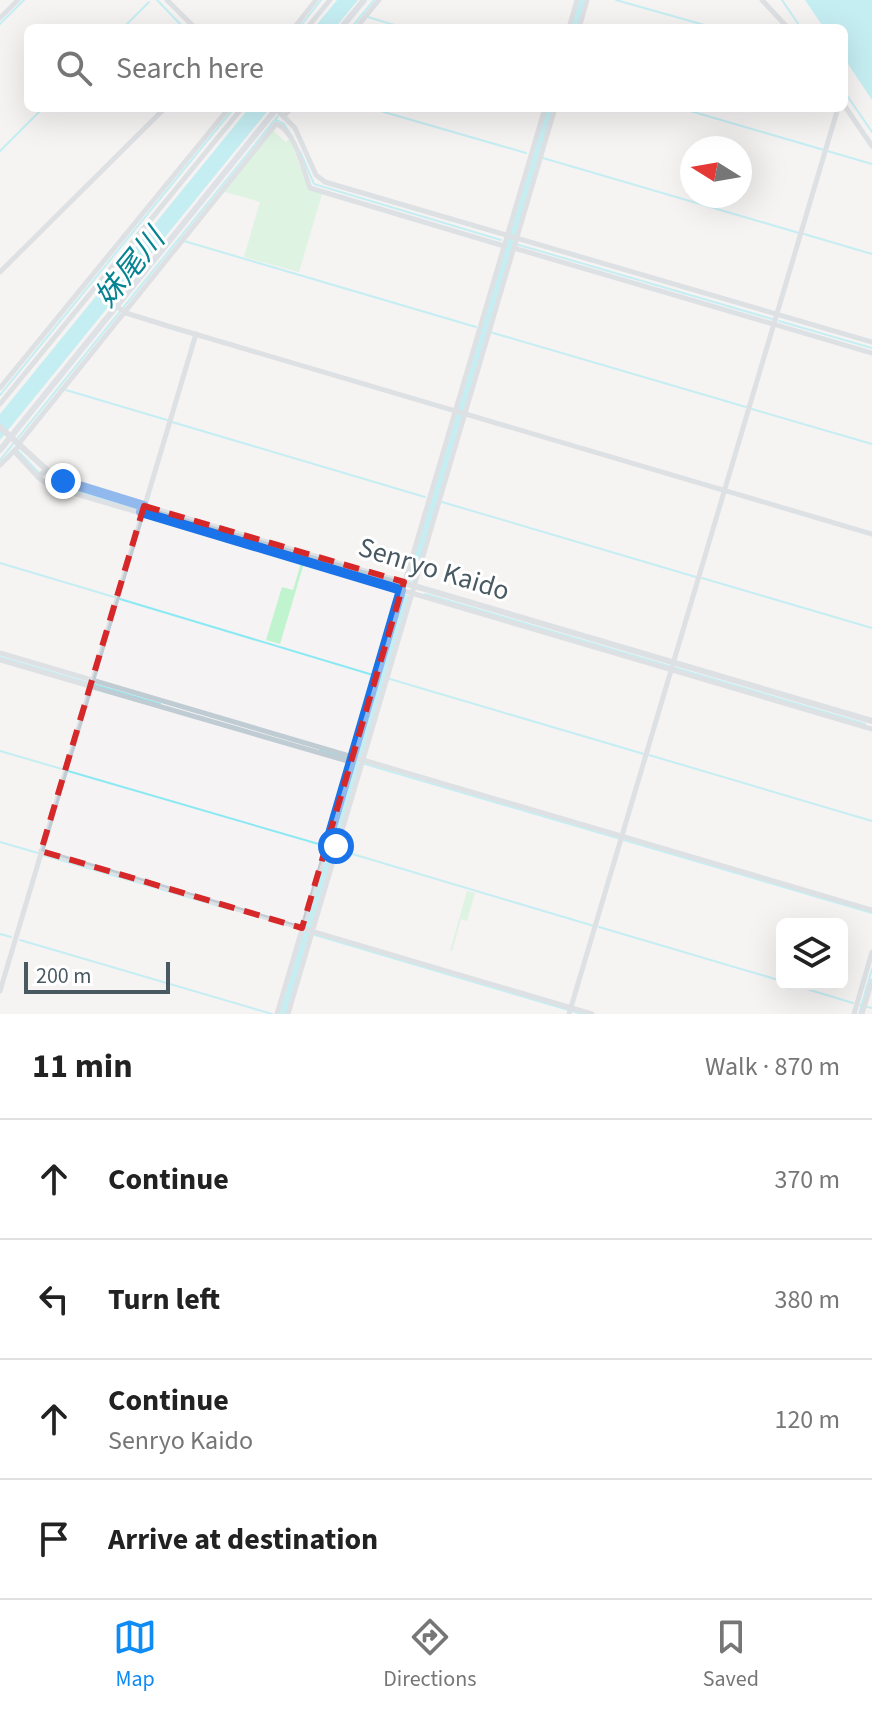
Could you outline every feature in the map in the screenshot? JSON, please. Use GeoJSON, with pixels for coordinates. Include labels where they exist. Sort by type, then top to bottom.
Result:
{"type":"FeatureCollection","features":[{"type":"Feature","properties":{"kind":"main road"},"geometry":{"type":"LineString","coordinates":[[344,24],[364,0]]}},
{"type":"Feature","properties":{"kind":"main road"},"geometry":{"type":"LineString","coordinates":[[0,450],[121,310],[278,112]]}},
{"type":"Feature","properties":{"kind":"street"},"geometry":{"type":"LineString","coordinates":[[0,18],[18,0]]}},
{"type":"Feature","properties":{"kind":"street"},"geometry":{"type":"LineString","coordinates":[[167,0],[191,24]]}},
{"type":"Feature","properties":{"kind":"street"},"geometry":{"type":"LineString","coordinates":[[297,24],[316,0]]}},
{"type":"Feature","properties":{"kind":"street"},"geometry":{"type":"LineString","coordinates":[[310,24],[330,0]]}},
{"type":"Feature","properties":{"kind":"street"},"geometry":{"type":"LineString","coordinates":[[359,24],[379,0]]}},
{"type":"Feature","properties":{"kind":"street"},"geometry":{"type":"LineString","coordinates":[[570,24],[577,0]]}},
{"type":"Feature","properties":{"kind":"street"},"geometry":{"type":"LineString","coordinates":[[580,24],[587,0]]}},
{"type":"Feature","properties":{"kind":"street"},"geometry":{"type":"LineString","coordinates":[[762,0],[784,24]]}},
{"type":"Feature","properties":{"kind":"street"},"geometry":{"type":"LineString","coordinates":[[848,111],[872,146]]}},
{"type":"Feature","properties":{"kind":"street"},"geometry":{"type":"LineString","coordinates":[[0,272],[161,112]]}},
{"type":"Feature","properties":{"kind":"street"},"geometry":{"type":"LineString","coordinates":[[0,404],[57,326],[226,112]]}},
{"type":"Feature","properties":{"kind":"street"},"geometry":{"type":"LineString","coordinates":[[0,388],[57,326],[239,112]]}},
{"type":"Feature","properties":{"kind":"street"},"geometry":{"type":"LineString","coordinates":[[280,112],[321,180],[504,246]]}},
{"type":"Feature","properties":{"kind":"street"},"geometry":{"type":"LineString","coordinates":[[281,1014],[309,931],[382,679],[401,590],[434,498],[513,240],[537,153],[544,112]]}},
{"type":"Feature","properties":{"kind":"street"},"geometry":{"type":"LineString","coordinates":[[281,1014],[309,931],[382,679],[413,589],[434,498],[487,327],[504,246],[513,240],[537,153],[553,112]]}},
{"type":"Feature","properties":{"kind":"street"},"geometry":{"type":"LineString","coordinates":[[570,1011],[837,112]]}},
{"type":"Feature","properties":{"kind":"street"},"geometry":{"type":"LineString","coordinates":[[21,441],[121,310],[183,240],[276,124],[297,143],[310,188],[375,202],[513,240],[775,319],[872,353]]}},
{"type":"Feature","properties":{"kind":"street"},"geometry":{"type":"LineString","coordinates":[[513,240],[775,319],[872,342]]}},
{"type":"Feature","properties":{"kind":"street"},"geometry":{"type":"LineString","coordinates":[[121,310],[872,534]]}},
{"type":"Feature","properties":{"kind":"street"},"geometry":{"type":"LineString","coordinates":[[0,991],[196,334]]}},
{"type":"Feature","properties":{"kind":"street","name":"Senryo Kaido"},"geometry":{"type":"LineString","coordinates":[[0,427],[41,474],[142,510],[404,582],[413,589],[672,666],[872,721]]}},
{"type":"Feature","properties":{"kind":"street"},"geometry":{"type":"LineString","coordinates":[[0,465],[15,450],[41,474],[49,486],[142,510],[401,590],[413,589]]}},
{"type":"Feature","properties":{"kind":"street"},"geometry":{"type":"LineString","coordinates":[[0,653],[90,683]]}},
{"type":"Feature","properties":{"kind":"street"},"geometry":{"type":"LineString","coordinates":[[0,660],[90,683],[872,910]]}},
{"type":"Feature","properties":{"kind":"street"},"geometry":{"type":"LineString","coordinates":[[672,666],[872,729]]}},
{"type":"Feature","properties":{"kind":"street"},"geometry":{"type":"LineString","coordinates":[[41,851],[570,1011],[592,1014]]}},
{"type":"Feature","properties":{"kind":"street"},"geometry":{"type":"LineString","coordinates":[[862,1014],[872,952]]}},
{"type":"Feature","properties":{"kind":"street"},"geometry":{"type":"LineString","coordinates":[[854,1014],[863,1004],[872,981]]}},
{"type":"Feature","properties":{"kind":"highlighted area"},"geometry":{"type":"Polygon","coordinates":[[[144,506],[404,582],[302,928],[41,851],[144,506]]]}},
{"type":"Feature","properties":{"kind":"green space"},"geometry":{"type":"Polygon","coordinates":[[[272,130],[286,142],[290,139],[308,188],[322,194],[299,272],[244,257],[260,202],[225,192],[224,189],[272,130]]]}},
{"type":"Feature","properties":{"kind":"green space"},"geometry":{"type":"Polygon","coordinates":[[[301,563],[304,563],[280,644],[266,640],[282,587],[293,590],[301,563]]]}},
{"type":"Feature","properties":{"kind":"green space"},"geometry":{"type":"Polygon","coordinates":[[[467,891],[475,893],[467,921],[461,919],[450,951],[467,891]]]}},
{"type":"Feature","properties":{"kind":"water"},"geometry":{"type":"Polygon","coordinates":[[[337,0],[358,0],[338,24],[317,24],[337,0]]]}},
{"type":"Feature","properties":{"kind":"water"},"geometry":{"type":"Polygon","coordinates":[[[805,0],[872,0],[872,100],[848,64],[848,24],[821,24],[805,0]]]}},
{"type":"Feature","properties":{"kind":"water","name":"妹尾川"},"geometry":{"type":"Polygon","coordinates":[[[246,112],[267,112],[0,440],[0,414],[246,112]]]}},
{"type":"Feature","properties":{"kind":"waterway"},"geometry":{"type":"LineString","coordinates":[[0,24],[24,0]]}},
{"type":"Feature","properties":{"kind":"waterway"},"geometry":{"type":"LineString","coordinates":[[157,0],[180,24]]}},
{"type":"Feature","properties":{"kind":"waterway"},"geometry":{"type":"LineString","coordinates":[[302,24],[321,0]]}},
{"type":"Feature","properties":{"kind":"waterway"},"geometry":{"type":"LineString","coordinates":[[354,24],[374,0]]}},
{"type":"Feature","properties":{"kind":"waterway"},"geometry":{"type":"LineString","coordinates":[[576,24],[583,0]]}},
{"type":"Feature","properties":{"kind":"waterway"},"geometry":{"type":"LineString","coordinates":[[616,0],[701,24]]}},
{"type":"Feature","properties":{"kind":"waterway"},"geometry":{"type":"LineString","coordinates":[[782,0],[798,24]]}},
{"type":"Feature","properties":{"kind":"waterway"},"geometry":{"type":"LineString","coordinates":[[127,24],[149,2]]}},
{"type":"Feature","properties":{"kind":"waterway"},"geometry":{"type":"LineString","coordinates":[[363,13],[391,24]]}},
{"type":"Feature","properties":{"kind":"waterway"},"geometry":{"type":"LineString","coordinates":[[848,97],[872,132]]}},
{"type":"Feature","properties":{"kind":"waterway"},"geometry":{"type":"LineString","coordinates":[[0,151],[39,112]]}},
{"type":"Feature","properties":{"kind":"waterway"},"geometry":{"type":"LineString","coordinates":[[0,395],[231,112]]}},
{"type":"Feature","properties":{"kind":"waterway"},"geometry":{"type":"LineString","coordinates":[[384,112],[526,153]]}},
{"type":"Feature","properties":{"kind":"waterway"},"geometry":{"type":"LineString","coordinates":[[411,577],[550,112]]}},
{"type":"Feature","properties":{"kind":"waterway"},"geometry":{"type":"LineString","coordinates":[[694,112],[872,164]]}},
{"type":"Feature","properties":{"kind":"waterway"},"geometry":{"type":"LineString","coordinates":[[0,460],[278,116]]}},
{"type":"Feature","properties":{"kind":"waterway"},"geometry":{"type":"LineString","coordinates":[[276,120],[284,124],[293,138]]}},
{"type":"Feature","properties":{"kind":"waterway"},"geometry":{"type":"LineString","coordinates":[[300,151],[314,184],[501,240]]}},
{"type":"Feature","properties":{"kind":"waterway"},"geometry":{"type":"LineString","coordinates":[[543,158],[799,233]]}},
{"type":"Feature","properties":{"kind":"waterway"},"geometry":{"type":"LineString","coordinates":[[804,234],[872,254]]}},
{"type":"Feature","properties":{"kind":"waterway"},"geometry":{"type":"LineString","coordinates":[[184,241],[476,327]]}},
{"type":"Feature","properties":{"kind":"waterway"},"geometry":{"type":"LineString","coordinates":[[509,242],[772,319]]}},
{"type":"Feature","properties":{"kind":"waterway"},"geometry":{"type":"LineString","coordinates":[[779,321],[872,348]]}},
{"type":"Feature","properties":{"kind":"waterway"},"geometry":{"type":"LineString","coordinates":[[483,330],[746,407]]}},
{"type":"Feature","properties":{"kind":"waterway"},"geometry":{"type":"LineString","coordinates":[[66,390],[167,420]]}},
{"type":"Feature","properties":{"kind":"waterway"},"geometry":{"type":"LineString","coordinates":[[752,409],[872,444]]}},
{"type":"Feature","properties":{"kind":"waterway"},"geometry":{"type":"LineString","coordinates":[[172,422],[425,497]]}},
{"type":"Feature","properties":{"kind":"waterway"},"geometry":{"type":"LineString","coordinates":[[17,450],[40,474]]}},
{"type":"Feature","properties":{"kind":"waterway"},"geometry":{"type":"LineString","coordinates":[[66,488],[140,510]]}},
{"type":"Feature","properties":{"kind":"waterway"},"geometry":{"type":"LineString","coordinates":[[442,502],[696,577]]}},
{"type":"Feature","properties":{"kind":"waterway"},"geometry":{"type":"LineString","coordinates":[[146,511],[391,584]]}},
{"type":"Feature","properties":{"kind":"waterway"},"geometry":{"type":"LineString","coordinates":[[0,563],[114,597]]}},
{"type":"Feature","properties":{"kind":"waterway"},"geometry":{"type":"LineString","coordinates":[[702,578],[872,628]]}},
{"type":"Feature","properties":{"kind":"waterway"},"geometry":{"type":"LineString","coordinates":[[425,594],[865,724]]}},
{"type":"Feature","properties":{"kind":"waterway"},"geometry":{"type":"LineString","coordinates":[[120,599],[373,675]]}},
{"type":"Feature","properties":{"kind":"waterway"},"geometry":{"type":"LineString","coordinates":[[284,1014],[405,599]]}},
{"type":"Feature","properties":{"kind":"waterway"},"geometry":{"type":"LineString","coordinates":[[0,657],[160,704]]}},
{"type":"Feature","properties":{"kind":"waterway"},"geometry":{"type":"LineString","coordinates":[[390,679],[644,754]]}},
{"type":"Feature","properties":{"kind":"waterway"},"geometry":{"type":"LineString","coordinates":[[320,750],[348,758]]}},
{"type":"Feature","properties":{"kind":"waterway"},"geometry":{"type":"LineString","coordinates":[[0,751],[62,769]]}},
{"type":"Feature","properties":{"kind":"waterway"},"geometry":{"type":"LineString","coordinates":[[649,755],[872,821]]}},
{"type":"Feature","properties":{"kind":"waterway"},"geometry":{"type":"LineString","coordinates":[[365,764],[872,913]]}},
{"type":"Feature","properties":{"kind":"waterway"},"geometry":{"type":"LineString","coordinates":[[68,771],[322,845]]}},
{"type":"Feature","properties":{"kind":"waterway"},"geometry":{"type":"LineString","coordinates":[[0,842],[38,853]]}},
{"type":"Feature","properties":{"kind":"waterway"},"geometry":{"type":"LineString","coordinates":[[339,850],[594,926]]}},
{"type":"Feature","properties":{"kind":"waterway"},"geometry":{"type":"LineString","coordinates":[[43,855],[229,909]]}},
{"type":"Feature","properties":{"kind":"waterway"},"geometry":{"type":"LineString","coordinates":[[599,927],[776,979]]}},
{"type":"Feature","properties":{"kind":"waterway"},"geometry":{"type":"LineString","coordinates":[[0,934],[11,937]]}},
{"type":"Feature","properties":{"kind":"waterway"},"geometry":{"type":"LineString","coordinates":[[315,935],[582,1014]]}},
{"type":"Feature","properties":{"kind":"waterway"},"geometry":{"type":"LineString","coordinates":[[20,940],[272,1014]]}},
{"type":"Feature","properties":{"kind":"waterway"},"geometry":{"type":"LineString","coordinates":[[859,1014],[872,969]]}},
{"type":"Feature","properties":{"kind":"waterway"},"geometry":{"type":"LineString","coordinates":[[810,990],[853,1003]]}},
{"type":"Feature","properties":{"kind":"waterway"},"geometry":{"type":"LineString","coordinates":[[860,1005],[872,1008]]}},
{"type":"Feature","properties":{"kind":"route"},"geometry":{"type":"LineString","coordinates":[[63,481],[144,506],[141,512],[401,590],[327,844],[336,846]]}}]}
